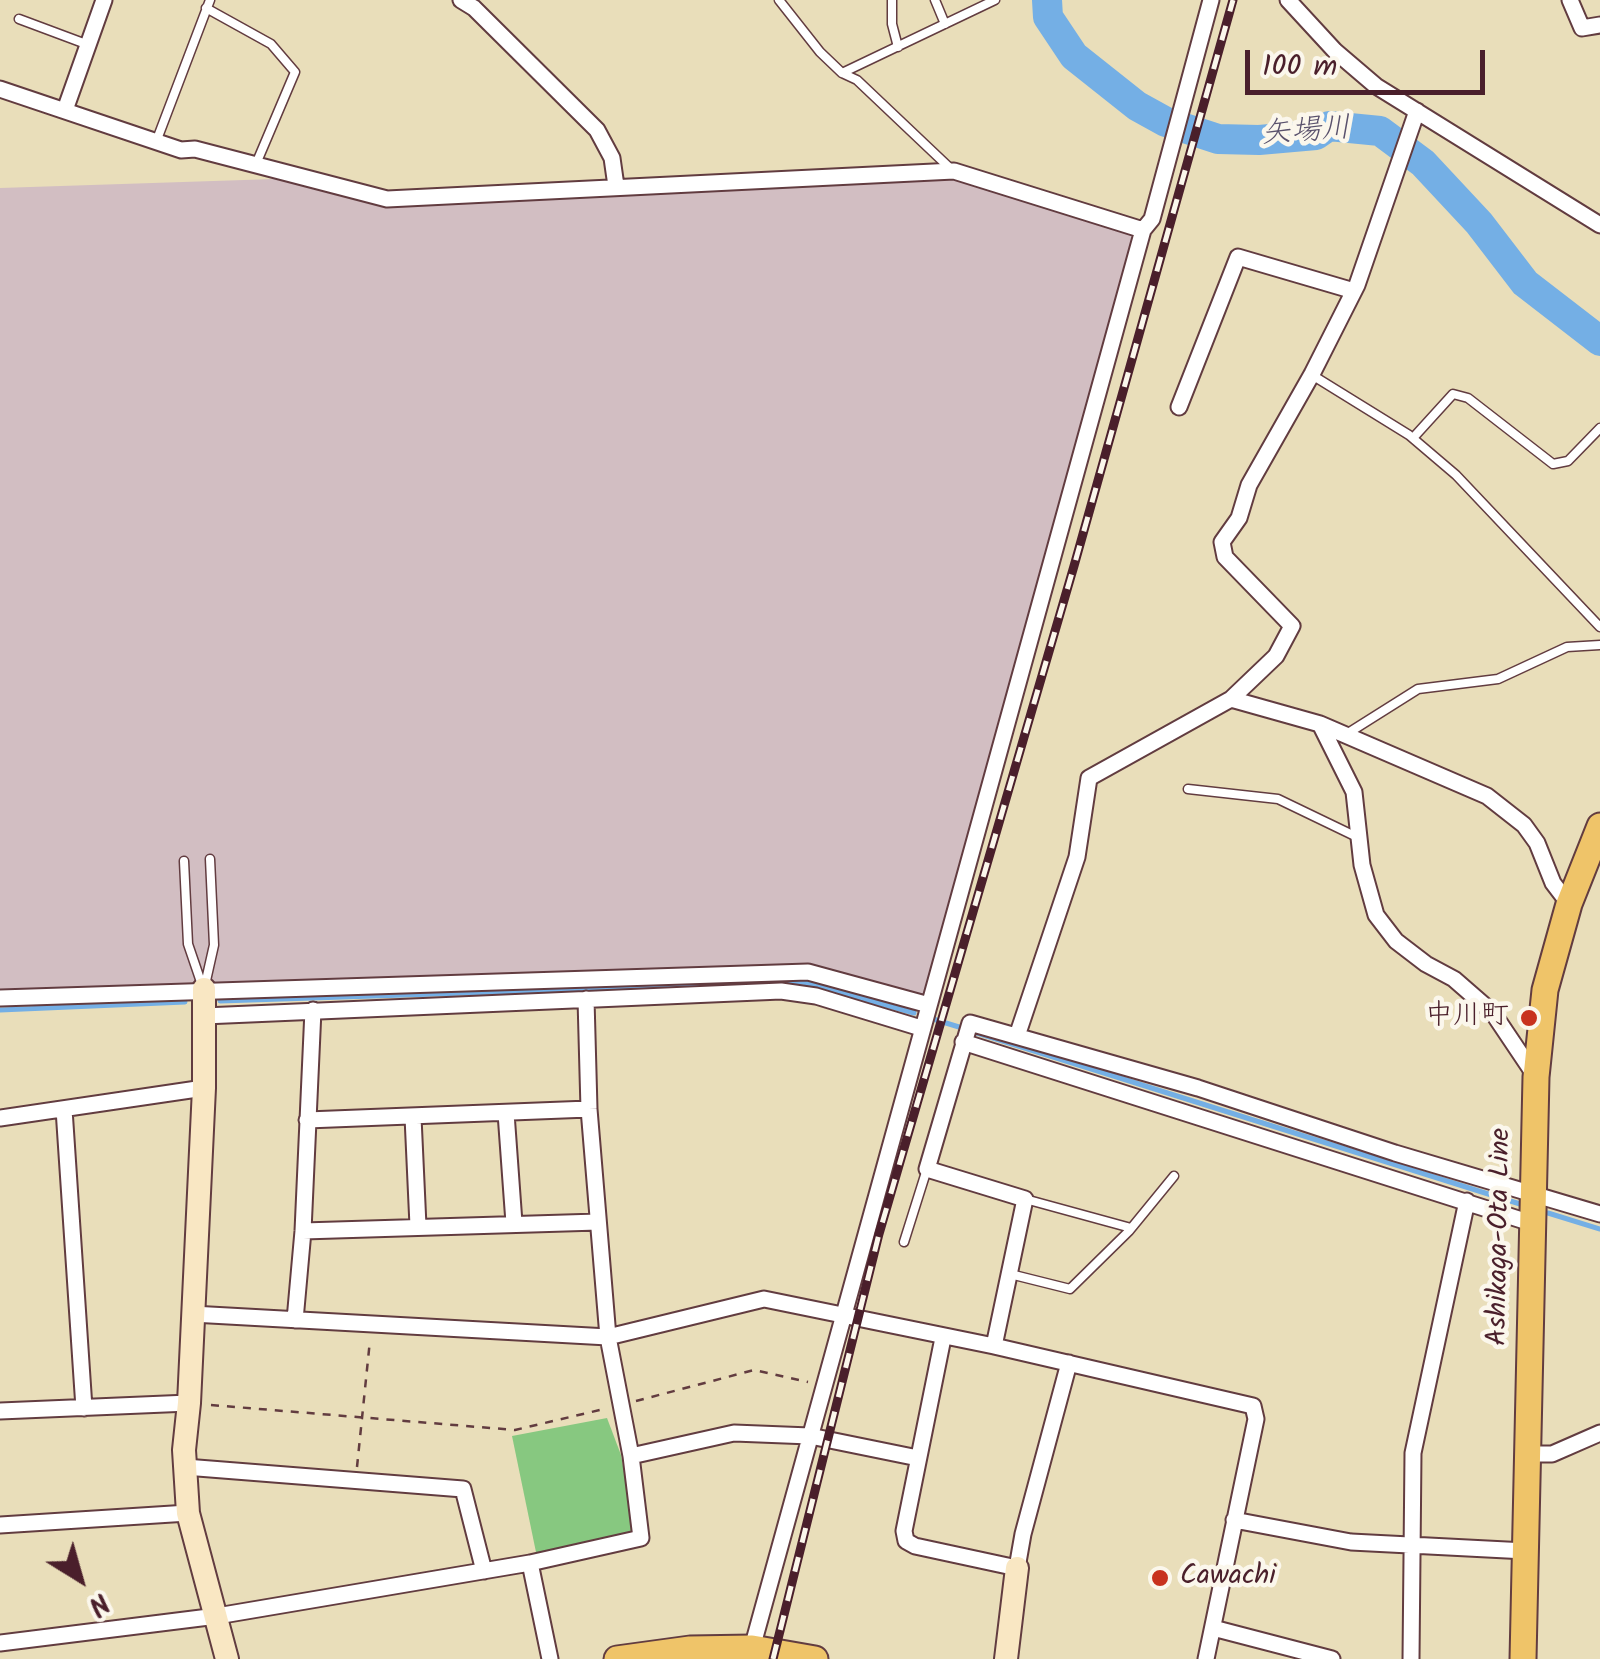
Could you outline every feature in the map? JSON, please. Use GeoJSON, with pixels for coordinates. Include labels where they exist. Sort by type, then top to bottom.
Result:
{"type":"FeatureCollection","features":[{"type":"Feature","properties":{"kind":"main road","name":"Ashikaga-Ota Line"},"geometry":{"type":"LineString","coordinates":[[1523,1659],[1536,1076],[1545,990],[1569,904],[1600,826]]}},
{"type":"Feature","properties":{"kind":"main road"},"geometry":{"type":"LineString","coordinates":[[616,1659],[690,1649],[814,1659]]}},
{"type":"Feature","properties":{"kind":"street"},"geometry":{"type":"LineString","coordinates":[[65,110],[104,0]]}},
{"type":"Feature","properties":{"kind":"street"},"geometry":{"type":"LineString","coordinates":[[461,0],[474,8],[598,130],[612,158],[616,186]]}},
{"type":"Feature","properties":{"kind":"street"},"geometry":{"type":"LineString","coordinates":[[751,1654],[921,1028],[1211,0]]}},
{"type":"Feature","properties":{"kind":"street"},"geometry":{"type":"LineString","coordinates":[[1288,0],[1376,86],[1600,225]]}},
{"type":"Feature","properties":{"kind":"street"},"geometry":{"type":"LineString","coordinates":[[1570,0],[1582,28],[1600,26]]}},
{"type":"Feature","properties":{"kind":"street"},"geometry":{"type":"LineString","coordinates":[[0,89],[181,150],[195,149],[387,198],[954,172],[1143,230]]}},
{"type":"Feature","properties":{"kind":"street"},"geometry":{"type":"LineString","coordinates":[[1017,1036],[1077,857],[1089,778],[1231,699],[1276,656],[1292,626],[1225,557],[1222,542],[1240,518],[1248,485],[1354,291],[1417,111]]}},
{"type":"Feature","properties":{"kind":"street"},"geometry":{"type":"LineString","coordinates":[[1179,407],[1238,256],[1354,291]]}},
{"type":"Feature","properties":{"kind":"street"},"geometry":{"type":"LineString","coordinates":[[1231,699],[1320,724],[1487,796],[1524,825],[1538,842],[1554,883],[1569,904]]}},
{"type":"Feature","properties":{"kind":"street"},"geometry":{"type":"LineString","coordinates":[[1320,724],[1354,792],[1362,864],[1376,915],[1396,941],[1454,979],[1494,1013],[1536,1076]]}},
{"type":"Feature","properties":{"kind":"street"},"geometry":{"type":"LineString","coordinates":[[0,998],[808,972],[929,1005]]}},
{"type":"Feature","properties":{"kind":"street"},"geometry":{"type":"LineString","coordinates":[[204,989],[204,1088],[185,1467],[188,1514],[227,1659]]}},
{"type":"Feature","properties":{"kind":"street"},"geometry":{"type":"LineString","coordinates":[[204,1016],[780,992],[816,996],[921,1028]]}},
{"type":"Feature","properties":{"kind":"street"},"geometry":{"type":"LineString","coordinates":[[0,1643],[217,1616],[530,1563],[641,1538],[631,1456],[608,1337],[590,1109],[586,1000]]}},
{"type":"Feature","properties":{"kind":"street"},"geometry":{"type":"LineString","coordinates":[[295,1320],[313,1010]]}},
{"type":"Feature","properties":{"kind":"street"},"geometry":{"type":"LineString","coordinates":[[994,1346],[1025,1199],[927,1169],[970,1023],[1198,1088],[1395,1153],[1600,1214]]}},
{"type":"Feature","properties":{"kind":"street"},"geometry":{"type":"LineString","coordinates":[[963,1042],[1531,1223]]}},
{"type":"Feature","properties":{"kind":"street"},"geometry":{"type":"LineString","coordinates":[[0,1118],[204,1088]]}},
{"type":"Feature","properties":{"kind":"street"},"geometry":{"type":"LineString","coordinates":[[64,1109],[84,1408]]}},
{"type":"Feature","properties":{"kind":"street"},"geometry":{"type":"LineString","coordinates":[[307,1120],[590,1109]]}},
{"type":"Feature","properties":{"kind":"street"},"geometry":{"type":"LineString","coordinates":[[506,1112],[514,1223]]}},
{"type":"Feature","properties":{"kind":"street"},"geometry":{"type":"LineString","coordinates":[[414,1117],[418,1226]]}},
{"type":"Feature","properties":{"kind":"street"},"geometry":{"type":"LineString","coordinates":[[1411,1659],[1413,1453],[1468,1202]]}},
{"type":"Feature","properties":{"kind":"street"},"geometry":{"type":"LineString","coordinates":[[303,1231],[598,1222]]}},
{"type":"Feature","properties":{"kind":"street"},"geometry":{"type":"LineString","coordinates":[[192,1314],[608,1337],[764,1299],[994,1346],[1253,1406],[1256,1419],[1206,1659]]}},
{"type":"Feature","properties":{"kind":"street"},"geometry":{"type":"LineString","coordinates":[[943,1338],[904,1532],[906,1541],[1018,1568]]}},
{"type":"Feature","properties":{"kind":"street"},"geometry":{"type":"LineString","coordinates":[[1006,1659],[1023,1534],[1069,1363]]}},
{"type":"Feature","properties":{"kind":"street"},"geometry":{"type":"LineString","coordinates":[[0,1411],[189,1403]]}},
{"type":"Feature","properties":{"kind":"street"},"geometry":{"type":"LineString","coordinates":[[631,1456],[734,1433],[810,1436],[918,1458]]}},
{"type":"Feature","properties":{"kind":"street"},"geometry":{"type":"LineString","coordinates":[[1527,1454],[1552,1454],[1600,1433]]}},
{"type":"Feature","properties":{"kind":"street"},"geometry":{"type":"LineString","coordinates":[[185,1467],[463,1489],[484,1570]]}},
{"type":"Feature","properties":{"kind":"street"},"geometry":{"type":"LineString","coordinates":[[0,1525],[188,1514]]}},
{"type":"Feature","properties":{"kind":"street"},"geometry":{"type":"LineString","coordinates":[[1234,1520],[1350,1542],[1526,1551]]}},
{"type":"Feature","properties":{"kind":"street"},"geometry":{"type":"LineString","coordinates":[[530,1563],[550,1659]]}},
{"type":"Feature","properties":{"kind":"street"},"geometry":{"type":"LineString","coordinates":[[1213,1628],[1332,1659]]}},
{"type":"Feature","properties":{"kind":"lane"},"geometry":{"type":"LineString","coordinates":[[779,0],[842,74],[857,80],[954,172]]}},
{"type":"Feature","properties":{"kind":"lane"},"geometry":{"type":"LineString","coordinates":[[892,0],[892,24],[898,47]]}},
{"type":"Feature","properties":{"kind":"lane"},"geometry":{"type":"LineString","coordinates":[[934,0],[945,24]]}},
{"type":"Feature","properties":{"kind":"lane"},"geometry":{"type":"LineString","coordinates":[[842,74],[994,0]]}},
{"type":"Feature","properties":{"kind":"lane"},"geometry":{"type":"LineString","coordinates":[[156,142],[208,4],[271,44],[294,72],[256,166]]}},
{"type":"Feature","properties":{"kind":"lane"},"geometry":{"type":"LineString","coordinates":[[19,19],[86,44]]}},
{"type":"Feature","properties":{"kind":"lane"},"geometry":{"type":"LineString","coordinates":[[1312,374],[1413,438],[1456,475],[1600,628]]}},
{"type":"Feature","properties":{"kind":"lane"},"geometry":{"type":"LineString","coordinates":[[1413,438],[1453,394],[1468,398],[1554,464],[1568,462],[1600,428]]}},
{"type":"Feature","properties":{"kind":"lane"},"geometry":{"type":"LineString","coordinates":[[1344,735],[1418,689],[1498,679],[1567,648],[1600,645]]}},
{"type":"Feature","properties":{"kind":"lane"},"geometry":{"type":"LineString","coordinates":[[1188,788],[1278,799],[1359,838]]}},
{"type":"Feature","properties":{"kind":"lane"},"geometry":{"type":"LineString","coordinates":[[204,989],[214,945],[210,859]]}},
{"type":"Feature","properties":{"kind":"lane"},"geometry":{"type":"LineString","coordinates":[[184,861],[188,944],[204,989]]}},
{"type":"Feature","properties":{"kind":"lane"},"geometry":{"type":"LineString","coordinates":[[904,1242],[927,1169]]}},
{"type":"Feature","properties":{"kind":"lane"},"geometry":{"type":"LineString","coordinates":[[1010,1274],[1070,1288],[1131,1228],[1174,1176]]}},
{"type":"Feature","properties":{"kind":"lane"},"geometry":{"type":"LineString","coordinates":[[1025,1199],[1131,1228]]}},
{"type":"Feature","properties":{"kind":"path"},"geometry":{"type":"LineString","coordinates":[[355,1481],[372,1324]]}},
{"type":"Feature","properties":{"kind":"path"},"geometry":{"type":"LineString","coordinates":[[189,1403],[515,1430],[754,1370],[824,1386]]}},
{"type":"Feature","properties":{"kind":"shaded area"},"geometry":{"type":"Polygon","coordinates":[[[954,171],[1143,230],[929,1005],[808,972],[0,998],[0,188],[305,178],[387,199],[954,171]]]}},
{"type":"Feature","properties":{"kind":"green space"},"geometry":{"type":"Polygon","coordinates":[[[607,1418],[621,1455],[635,1532],[537,1557],[512,1436],[607,1418]]]}},
{"type":"Feature","properties":{"kind":"waterway","name":"矢場川"},"geometry":{"type":"LineString","coordinates":[[1047,0],[1048,17],[1074,56],[1137,106],[1166,122],[1218,139],[1316,135],[1329,126],[1380,131],[1423,163],[1479,223],[1525,283],[1600,341]]}},
{"type":"Feature","properties":{"kind":"waterway"},"geometry":{"type":"LineString","coordinates":[[220,1001],[803,982],[914,1013]]}},
{"type":"Feature","properties":{"kind":"waterway"},"geometry":{"type":"LineString","coordinates":[[0,1010],[185,1002]]}},
{"type":"Feature","properties":{"kind":"waterway"},"geometry":{"type":"LineString","coordinates":[[933,1019],[959,1027]]}},
{"type":"Feature","properties":{"kind":"waterway"},"geometry":{"type":"LineString","coordinates":[[977,1033],[1520,1204]]}},
{"type":"Feature","properties":{"kind":"waterway"},"geometry":{"type":"LineString","coordinates":[[1548,1213],[1600,1229]]}},
{"type":"Feature","properties":{"kind":"railway"},"geometry":{"type":"LineString","coordinates":[[773,1659],[879,1234],[1074,566],[1233,0]]}},
{"type":"Feature","properties":{"kind":"place","name":"中川町"},"geometry":{"type":"Point","coordinates":[1529,1018]}},
{"type":"Feature","properties":{"kind":"place","name":"Cawachi"},"geometry":{"type":"Point","coordinates":[1160,1578]}}]}
